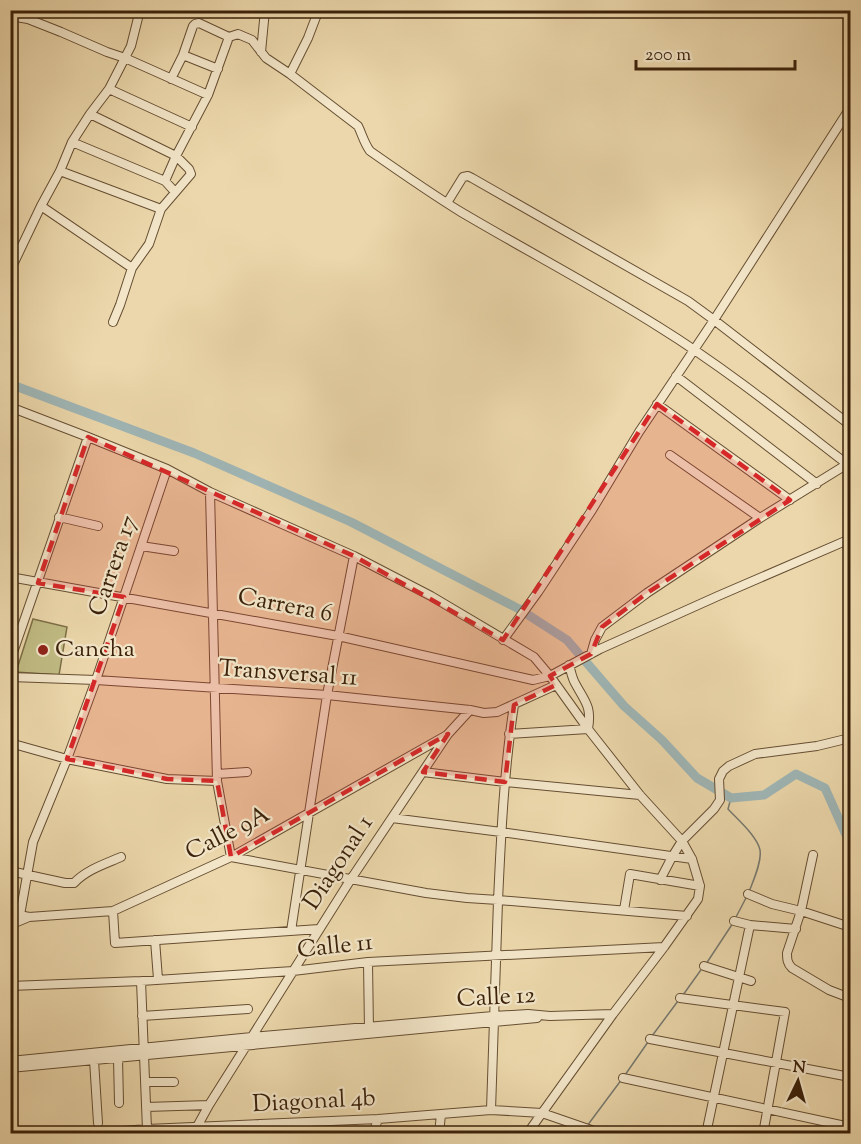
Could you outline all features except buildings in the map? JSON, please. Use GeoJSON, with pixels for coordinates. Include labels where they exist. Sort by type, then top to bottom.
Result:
{"type":"FeatureCollection","features":[{"type":"Feature","properties":{"kind":"street"},"geometry":{"type":"LineString","coordinates":[[11,268],[60,171],[72,142],[108,89],[131,46],[140,10]]}},
{"type":"Feature","properties":{"kind":"street"},"geometry":{"type":"LineString","coordinates":[[261,51],[265,10]]}},
{"type":"Feature","properties":{"kind":"street"},"geometry":{"type":"LineString","coordinates":[[290,74],[320,10]]}},
{"type":"Feature","properties":{"kind":"street"},"geometry":{"type":"LineString","coordinates":[[10,16],[28,19],[125,58],[208,95]]}},
{"type":"Feature","properties":{"kind":"street"},"geometry":{"type":"LineString","coordinates":[[171,79],[195,24],[199,23],[229,37],[238,34],[252,40],[266,58],[358,126],[365,145],[370,151],[447,203],[660,327],[849,463],[760,518],[647,593],[602,627],[591,654]]}},
{"type":"Feature","properties":{"kind":"street"},"geometry":{"type":"LineString","coordinates":[[165,181],[208,95],[229,37]]}},
{"type":"Feature","properties":{"kind":"street"},"geometry":{"type":"LineString","coordinates":[[183,55],[218,69]]}},
{"type":"Feature","properties":{"kind":"street"},"geometry":{"type":"LineString","coordinates":[[108,89],[192,127]]}},
{"type":"Feature","properties":{"kind":"street"},"geometry":{"type":"LineString","coordinates":[[503,640],[538,592],[657,404],[714,320],[850,108]]}},
{"type":"Feature","properties":{"kind":"street"},"geometry":{"type":"LineString","coordinates":[[90,114],[176,156],[191,174],[161,209],[149,244],[132,268],[113,322]]}},
{"type":"Feature","properties":{"kind":"street"},"geometry":{"type":"LineString","coordinates":[[72,142],[165,181],[175,192]]}},
{"type":"Feature","properties":{"kind":"street"},"geometry":{"type":"LineString","coordinates":[[60,171],[161,209]]}},
{"type":"Feature","properties":{"kind":"street"},"geometry":{"type":"LineString","coordinates":[[447,203],[463,177],[472,178],[688,301],[850,425]]}},
{"type":"Feature","properties":{"kind":"street"},"geometry":{"type":"LineString","coordinates":[[41,206],[132,268]]}},
{"type":"Feature","properties":{"kind":"street"},"geometry":{"type":"LineString","coordinates":[[676,376],[817,484]]}},
{"type":"Feature","properties":{"kind":"street"},"geometry":{"type":"LineString","coordinates":[[657,404],[790,500]]}},
{"type":"Feature","properties":{"kind":"street"},"geometry":{"type":"LineString","coordinates":[[10,407],[167,469],[210,492],[354,556],[431,596],[534,657],[640,795],[682,841],[692,859],[700,886],[698,899],[527,1134]]}},
{"type":"Feature","properties":{"kind":"street"},"geometry":{"type":"LineString","coordinates":[[10,662],[88,437]]}},
{"type":"Feature","properties":{"kind":"street"},"geometry":{"type":"LineString","coordinates":[[670,455],[760,518]]}},
{"type":"Feature","properties":{"kind":"street","name":"Carrera 17"},"geometry":{"type":"LineString","coordinates":[[20,915],[33,842],[96,680],[167,469]]}},
{"type":"Feature","properties":{"kind":"street"},"geometry":{"type":"LineString","coordinates":[[210,492],[217,778],[231,857],[426,893],[687,916]]}},
{"type":"Feature","properties":{"kind":"street"},"geometry":{"type":"LineString","coordinates":[[59,517],[98,526]]}},
{"type":"Feature","properties":{"kind":"street"},"geometry":{"type":"LineString","coordinates":[[550,676],[591,654],[718,596],[850,539]]}},
{"type":"Feature","properties":{"kind":"street"},"geometry":{"type":"LineString","coordinates":[[141,546],[174,551]]}},
{"type":"Feature","properties":{"kind":"street"},"geometry":{"type":"LineString","coordinates":[[291,931],[327,695],[354,556]]}},
{"type":"Feature","properties":{"kind":"street","name":"Carrera 6"},"geometry":{"type":"LineString","coordinates":[[10,577],[338,636],[533,680],[550,676]]}},
{"type":"Feature","properties":{"kind":"street"},"geometry":{"type":"LineString","coordinates":[[569,665],[574,682],[587,702],[588,729]]}},
{"type":"Feature","properties":{"kind":"street","name":"Transversal 11"},"geometry":{"type":"LineString","coordinates":[[10,677],[96,680],[327,695],[484,713],[497,712],[556,685]]}},
{"type":"Feature","properties":{"kind":"street"},"geometry":{"type":"LineString","coordinates":[[491,1110],[501,832],[509,734],[514,705]]}},
{"type":"Feature","properties":{"kind":"street","name":"Diagonal 1"},"geometry":{"type":"LineString","coordinates":[[195,1130],[351,879],[448,735],[470,710]]}},
{"type":"Feature","properties":{"kind":"street"},"geometry":{"type":"LineString","coordinates":[[509,734],[588,729]]}},
{"type":"Feature","properties":{"kind":"street","name":"Calle 9A"},"geometry":{"type":"LineString","coordinates":[[10,913],[29,917],[112,911],[231,857],[448,735]]}},
{"type":"Feature","properties":{"kind":"street"},"geometry":{"type":"LineString","coordinates":[[660,880],[682,841],[720,800],[719,779],[729,766],[755,754],[817,746],[850,738]]}},
{"type":"Feature","properties":{"kind":"street"},"geometry":{"type":"LineString","coordinates":[[10,743],[67,759],[167,779],[217,778],[247,772]]}},
{"type":"Feature","properties":{"kind":"street"},"geometry":{"type":"LineString","coordinates":[[423,772],[640,795]]}},
{"type":"Feature","properties":{"kind":"street"},"geometry":{"type":"LineString","coordinates":[[392,818],[692,859]]}},
{"type":"Feature","properties":{"kind":"street"},"geometry":{"type":"LineString","coordinates":[[813,855],[801,911],[787,953],[789,965],[829,990],[850,998]]}},
{"type":"Feature","properties":{"kind":"street"},"geometry":{"type":"LineString","coordinates":[[10,871],[65,884],[74,883],[86,873],[121,857]]}},
{"type":"Feature","properties":{"kind":"street"},"geometry":{"type":"LineString","coordinates":[[624,910],[630,874],[700,886]]}},
{"type":"Feature","properties":{"kind":"street"},"geometry":{"type":"LineString","coordinates":[[748,894],[772,904],[847,926]]}},
{"type":"Feature","properties":{"kind":"street"},"geometry":{"type":"LineString","coordinates":[[112,911],[115,943],[320,929]]}},
{"type":"Feature","properties":{"kind":"street"},"geometry":{"type":"LineString","coordinates":[[10,925],[29,917]]}},
{"type":"Feature","properties":{"kind":"street"},"geometry":{"type":"LineString","coordinates":[[734,921],[750,925],[796,929]]}},
{"type":"Feature","properties":{"kind":"street"},"geometry":{"type":"LineString","coordinates":[[706,1134],[750,925]]}},
{"type":"Feature","properties":{"kind":"street"},"geometry":{"type":"LineString","coordinates":[[155,940],[158,980]]}},
{"type":"Feature","properties":{"kind":"street","name":"Calle 11"},"geometry":{"type":"LineString","coordinates":[[10,986],[158,980],[293,971],[368,962],[664,947]]}},
{"type":"Feature","properties":{"kind":"street"},"geometry":{"type":"LineString","coordinates":[[368,962],[369,1030]]}},
{"type":"Feature","properties":{"kind":"street"},"geometry":{"type":"LineString","coordinates":[[704,966],[751,981]]}},
{"type":"Feature","properties":{"kind":"street"},"geometry":{"type":"LineString","coordinates":[[141,981],[147,1129]]}},
{"type":"Feature","properties":{"kind":"street"},"geometry":{"type":"LineString","coordinates":[[680,998],[785,1012],[763,1134]]}},
{"type":"Feature","properties":{"kind":"street"},"geometry":{"type":"LineString","coordinates":[[142,1016],[248,1009]]}},
{"type":"Feature","properties":{"kind":"street","name":"Calle 12"},"geometry":{"type":"LineString","coordinates":[[10,1068],[252,1037],[369,1030],[528,1014],[550,1016],[613,1014]]}},
{"type":"Feature","properties":{"kind":"street","name":"Calle 12"},"geometry":{"type":"LineString","coordinates":[[10,1062],[118,1058],[144,1052],[246,1046],[369,1030]]}},
{"type":"Feature","properties":{"kind":"street"},"geometry":{"type":"LineString","coordinates":[[650,1039],[850,1077]]}},
{"type":"Feature","properties":{"kind":"street"},"geometry":{"type":"LineString","coordinates":[[118,1058],[119,1103]]}},
{"type":"Feature","properties":{"kind":"street"},"geometry":{"type":"LineString","coordinates":[[94,1060],[98,1124]]}},
{"type":"Feature","properties":{"kind":"street"},"geometry":{"type":"LineString","coordinates":[[623,1078],[850,1127]]}},
{"type":"Feature","properties":{"kind":"street"},"geometry":{"type":"LineString","coordinates":[[145,1082],[174,1082]]}},
{"type":"Feature","properties":{"kind":"street"},"geometry":{"type":"LineString","coordinates":[[146,1107],[209,1105]]}},
{"type":"Feature","properties":{"kind":"street","name":"Diagonal 4b"},"geometry":{"type":"LineString","coordinates":[[88,1134],[147,1129],[195,1130],[491,1110],[542,1113],[599,1133]]}},
{"type":"Feature","properties":{"kind":"street"},"geometry":{"type":"LineString","coordinates":[[439,1134],[441,1114]]}},
{"type":"Feature","properties":{"kind":"street"},"geometry":{"type":"LineString","coordinates":[[373,1134],[378,1119]]}},
{"type":"Feature","properties":{"kind":"street"},"geometry":{"type":"LineString","coordinates":[[258,1134],[260,1124]]}},
{"type":"Feature","properties":{"kind":"highlighted area"},"geometry":{"type":"Polygon","coordinates":[[[657,404],[790,500],[647,593],[602,627],[591,654],[550,676],[556,685],[514,705],[505,782],[423,772],[448,734],[231,857],[217,781],[167,779],[67,759],[124,597],[38,583],[88,437],[354,556],[503,640],[657,404]]]}},
{"type":"Feature","properties":{"kind":"shaded area","name":"Cancha"},"geometry":{"type":"Polygon","coordinates":[[[33,619],[67,627],[59,675],[16,672],[33,619]]]}},
{"type":"Feature","properties":{"kind":"waterway"},"geometry":{"type":"LineString","coordinates":[[10,384],[194,453],[351,522],[519,609],[567,640],[624,706],[662,740],[697,778],[731,798],[764,795],[796,774],[825,788],[850,844]]}},
{"type":"Feature","properties":{"kind":"waterway"},"geometry":{"type":"LineString","coordinates":[[731,798],[728,809],[751,834],[760,850],[758,866],[749,892]]}},
{"type":"Feature","properties":{"kind":"waterway"},"geometry":{"type":"LineString","coordinates":[[735,919],[747,896]]}},
{"type":"Feature","properties":{"kind":"waterway"},"geometry":{"type":"LineString","coordinates":[[706,964],[733,923]]}},
{"type":"Feature","properties":{"kind":"waterway"},"geometry":{"type":"LineString","coordinates":[[683,995],[703,967]]}},
{"type":"Feature","properties":{"kind":"waterway"},"geometry":{"type":"LineString","coordinates":[[652,1036],[678,1001]]}},
{"type":"Feature","properties":{"kind":"waterway"},"geometry":{"type":"LineString","coordinates":[[625,1075],[648,1042]]}},
{"type":"Feature","properties":{"kind":"waterway"},"geometry":{"type":"LineString","coordinates":[[587,1126],[622,1079]]}},
{"type":"Feature","properties":{"kind":"place","name":"Cancha"},"geometry":{"type":"Point","coordinates":[43,650]}}]}
